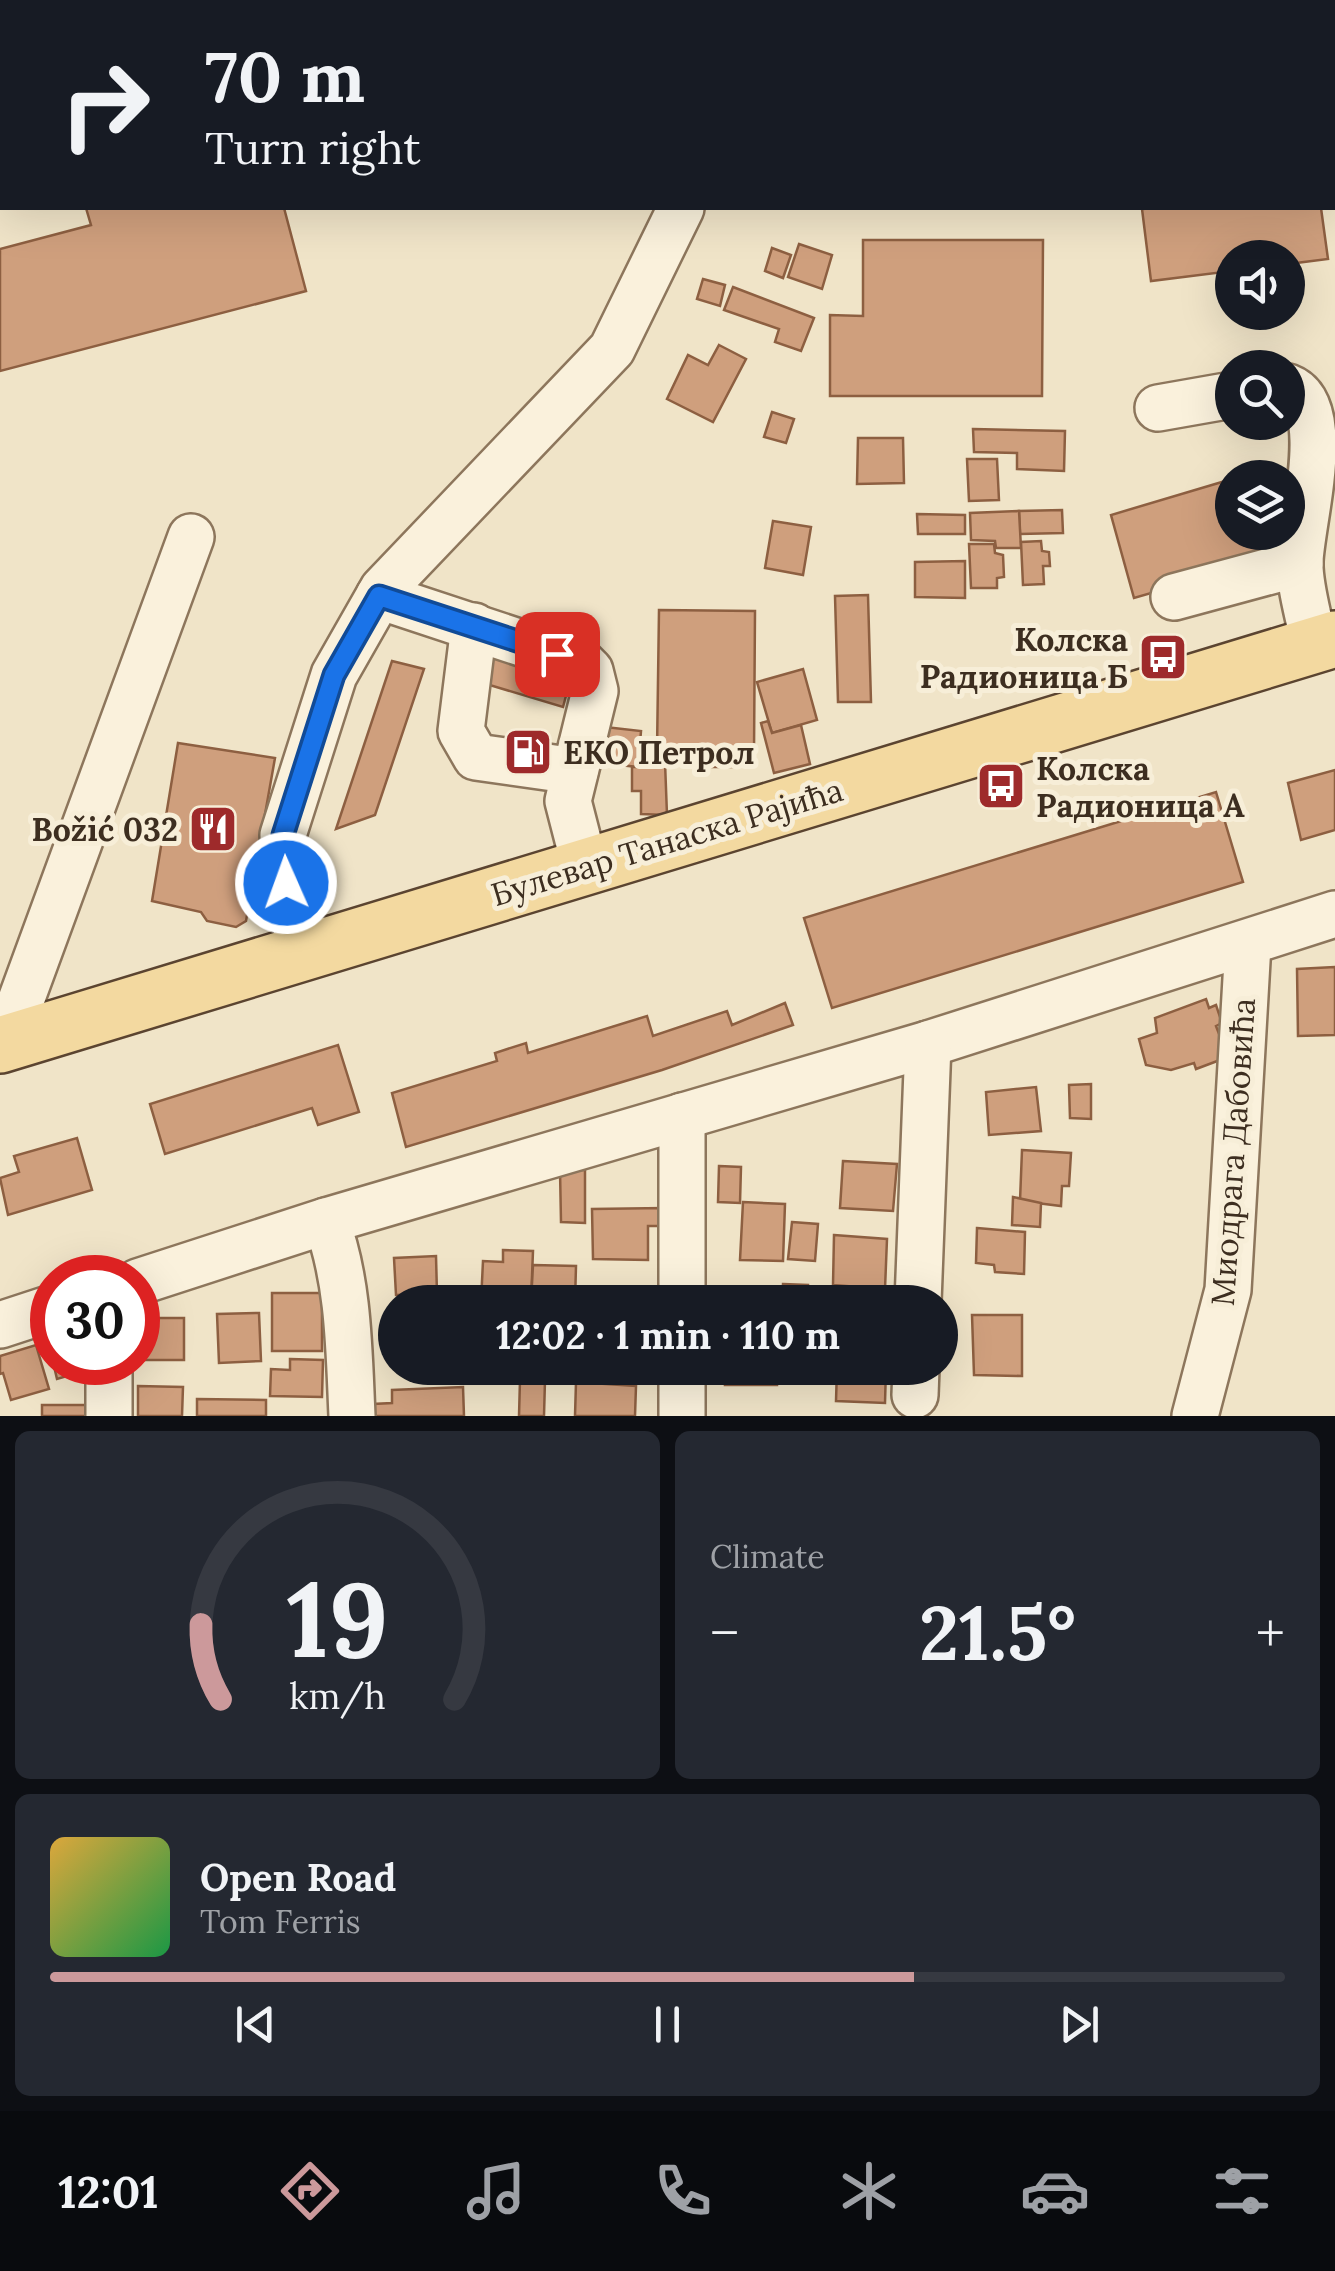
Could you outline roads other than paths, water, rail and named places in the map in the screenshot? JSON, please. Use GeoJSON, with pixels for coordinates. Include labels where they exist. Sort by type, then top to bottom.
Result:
{"type":"FeatureCollection","features":[{"type":"Feature","properties":{"kind":"main road","name":"Булевар Танаска Рајића"},"geometry":{"type":"LineString","coordinates":[[2,1044],[1325,643]]}},
{"type":"Feature","properties":{"kind":"street"},"geometry":{"type":"LineString","coordinates":[[302,952],[286,883],[283,835],[334,675],[379,596],[612,349],[680,210]]}},
{"type":"Feature","properties":{"kind":"street"},"geometry":{"type":"LineString","coordinates":[[1158,408],[1215,398]]}},
{"type":"Feature","properties":{"kind":"street"},"geometry":{"type":"LineString","coordinates":[[1305,401],[1314,413],[1321,439],[1300,563],[1325,643]]}},
{"type":"Feature","properties":{"kind":"street"},"geometry":{"type":"LineString","coordinates":[[2,1044],[191,538]]}},
{"type":"Feature","properties":{"kind":"street"},"geometry":{"type":"LineString","coordinates":[[1174,597],[1300,563]]}},
{"type":"Feature","properties":{"kind":"street"},"geometry":{"type":"LineString","coordinates":[[379,596],[582,663],[590,672],[595,691],[568,801],[585,867]]}},
{"type":"Feature","properties":{"kind":"street"},"geometry":{"type":"LineString","coordinates":[[474,626],[461,731],[469,750],[476,756],[574,771]]}},
{"type":"Feature","properties":{"kind":"street"},"geometry":{"type":"LineString","coordinates":[[160,1275],[326,1221],[928,1044],[1335,914]]}},
{"type":"Feature","properties":{"kind":"street","name":"Миодрага Дабовића"},"geometry":{"type":"LineString","coordinates":[[1195,1416],[1228,1290],[1248,944]]}},
{"type":"Feature","properties":{"kind":"street"},"geometry":{"type":"LineString","coordinates":[[919,1285],[928,1044]]}},
{"type":"Feature","properties":{"kind":"street"},"geometry":{"type":"LineString","coordinates":[[682,1116],[682,1285]]}},
{"type":"Feature","properties":{"kind":"street"},"geometry":{"type":"LineString","coordinates":[[326,1221],[341,1280],[352,1416]]}},
{"type":"Feature","properties":{"kind":"street"},"geometry":{"type":"LineString","coordinates":[[0,1324],[30,1315]]}},
{"type":"Feature","properties":{"kind":"street"},"geometry":{"type":"LineString","coordinates":[[109,1385],[109,1416]]}},
{"type":"Feature","properties":{"kind":"street"},"geometry":{"type":"LineString","coordinates":[[682,1385],[682,1416]]}},
{"type":"Feature","properties":{"kind":"place","name":"Колска Радионица Б"},"geometry":{"type":"Point","coordinates":[1163,657]}},
{"type":"Feature","properties":{"kind":"place","name":"ЕКО Петрол"},"geometry":{"type":"Point","coordinates":[528,752]}},
{"type":"Feature","properties":{"kind":"place","name":"Колска Радионица А"},"geometry":{"type":"Point","coordinates":[1001,786]}},
{"type":"Feature","properties":{"kind":"place","name":"Božić 032"},"geometry":{"type":"Point","coordinates":[213,829]}}]}
